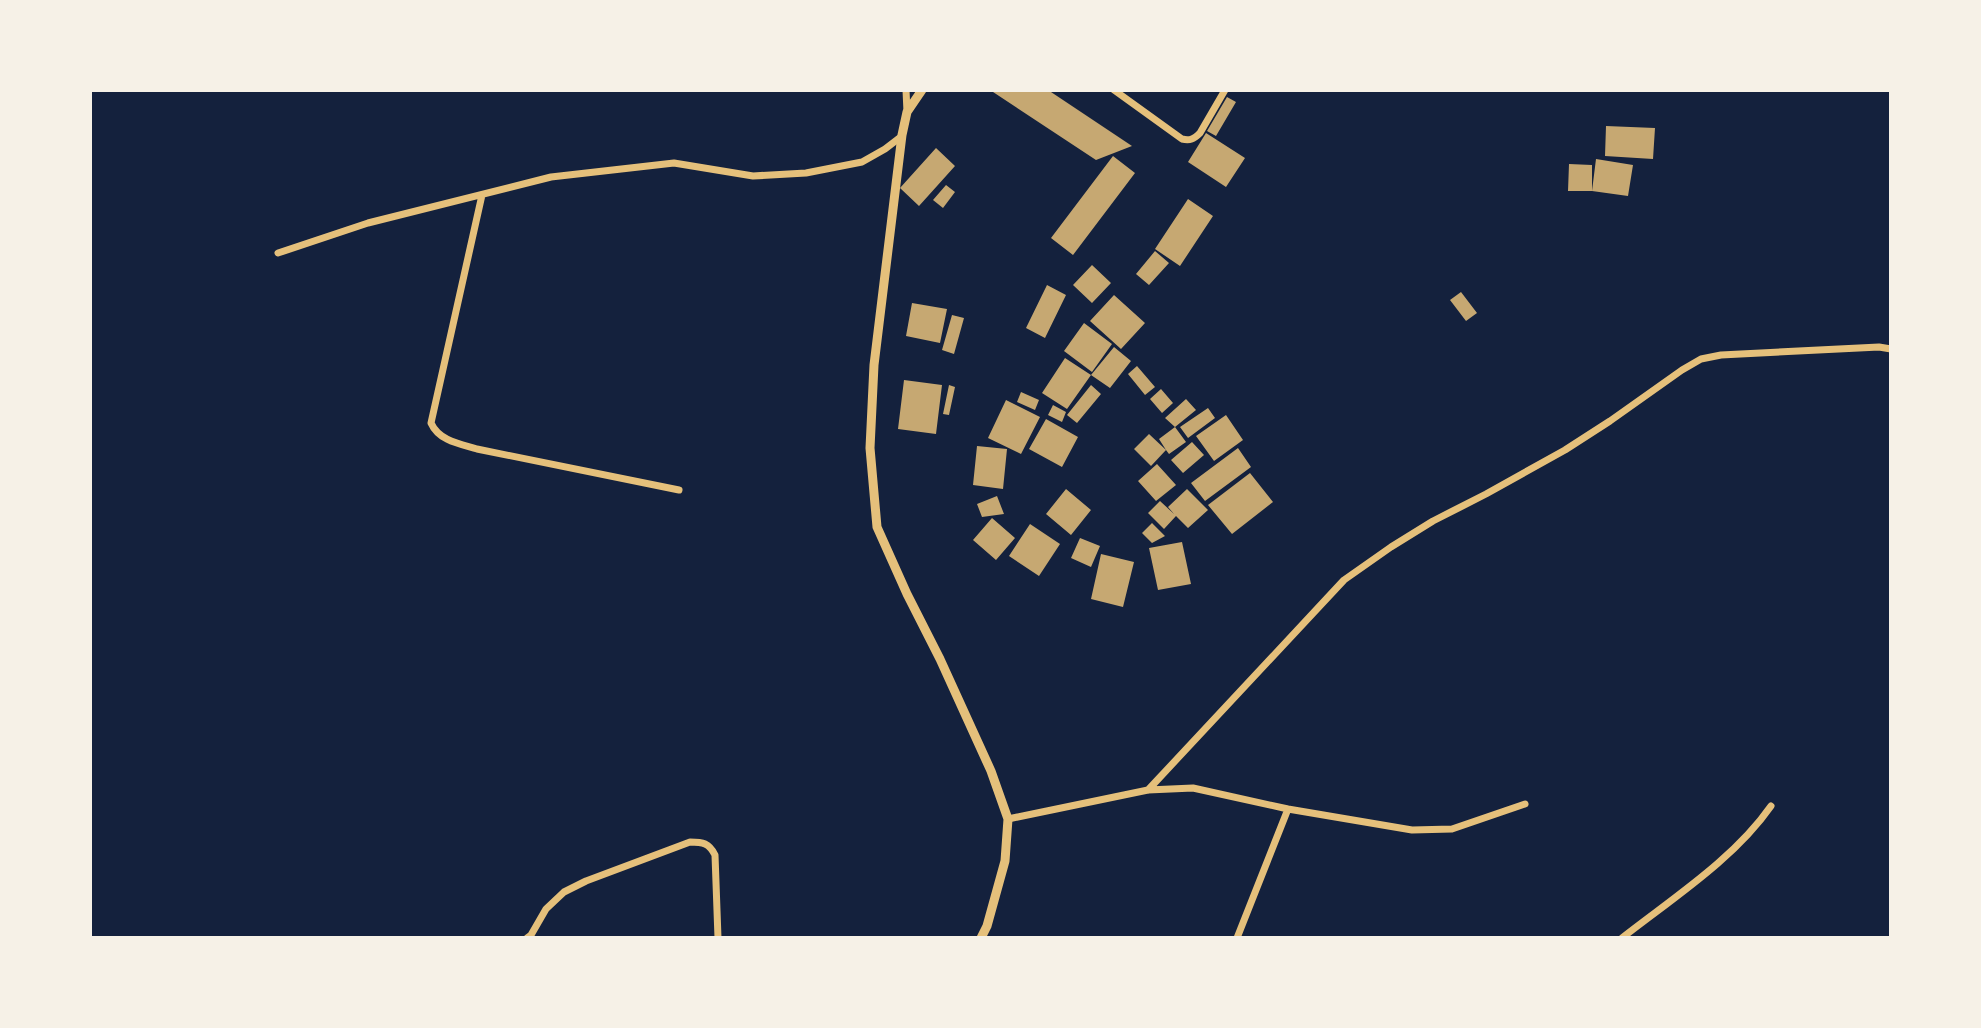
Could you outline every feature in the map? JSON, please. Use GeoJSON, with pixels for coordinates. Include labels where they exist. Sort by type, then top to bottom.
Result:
{"type":"FeatureCollection","features":[{"type":"Feature","properties":{"kind":"street"},"geometry":{"type":"LineString","coordinates":[[906,90],[907,112],[874,365],[870,448],[877,527],[991,771],[1008,819],[1005,861],[981,938]]}},
{"type":"Feature","properties":{"kind":"street"},"geometry":{"type":"LineString","coordinates":[[907,112],[922,90]]}},
{"type":"Feature","properties":{"kind":"street"},"geometry":{"type":"LineString","coordinates":[[1114,90],[1187,140],[1200,133],[1225,90]]}},
{"type":"Feature","properties":{"kind":"street"},"geometry":{"type":"LineString","coordinates":[[278,253],[368,223],[551,177],[674,163],[753,176],[806,173],[862,162],[902,135]]}},
{"type":"Feature","properties":{"kind":"street"},"geometry":{"type":"LineString","coordinates":[[482,195],[431,423],[433,429],[446,440],[477,449],[679,490]]}},
{"type":"Feature","properties":{"kind":"street"},"geometry":{"type":"LineString","coordinates":[[1148,790],[1344,580],[1433,521],[1577,443],[1682,370],[1701,359],[1721,355],[1879,347],[1891,349]]}},
{"type":"Feature","properties":{"kind":"street"},"geometry":{"type":"LineString","coordinates":[[1008,819],[1148,790],[1193,788],[1288,809],[1412,830],[1452,829],[1525,804]]}},
{"type":"Feature","properties":{"kind":"street"},"geometry":{"type":"LineString","coordinates":[[1622,938],[1726,857],[1755,829],[1771,806]]}},
{"type":"Feature","properties":{"kind":"street"},"geometry":{"type":"LineString","coordinates":[[1237,938],[1288,809]]}},
{"type":"Feature","properties":{"kind":"street"},"geometry":{"type":"LineString","coordinates":[[527,938],[546,909],[564,892],[690,842],[703,842],[711,846],[715,855],[718,938]]}},
{"type":"Feature","properties":{"kind":"building"},"geometry":{"type":"Polygon","coordinates":[[[990,90],[1048,90],[1132,146],[1096,160],[990,90]]]}},
{"type":"Feature","properties":{"kind":"building"},"geometry":{"type":"Polygon","coordinates":[[[1227,97],[1236,102],[1216,136],[1207,131],[1227,97]]]}},
{"type":"Feature","properties":{"kind":"building"},"geometry":{"type":"Polygon","coordinates":[[[1606,126],[1655,128],[1653,159],[1605,156],[1606,126]]]}},
{"type":"Feature","properties":{"kind":"building"},"geometry":{"type":"Polygon","coordinates":[[[1206,133],[1245,158],[1226,187],[1188,162],[1206,133]]]}},
{"type":"Feature","properties":{"kind":"building"},"geometry":{"type":"Polygon","coordinates":[[[936,148],[955,166],[919,206],[900,188],[936,148]]]}},
{"type":"Feature","properties":{"kind":"building"},"geometry":{"type":"Polygon","coordinates":[[[1113,156],[1135,173],[1073,255],[1051,238],[1113,156]]]}},
{"type":"Feature","properties":{"kind":"building"},"geometry":{"type":"Polygon","coordinates":[[[1596,159],[1633,165],[1628,196],[1592,191],[1596,159]]]}},
{"type":"Feature","properties":{"kind":"building"},"geometry":{"type":"Polygon","coordinates":[[[1569,164],[1592,165],[1592,191],[1568,191],[1569,164]]]}},
{"type":"Feature","properties":{"kind":"building"},"geometry":{"type":"Polygon","coordinates":[[[946,185],[955,192],[943,208],[933,200],[946,185]]]}},
{"type":"Feature","properties":{"kind":"building"},"geometry":{"type":"Polygon","coordinates":[[[1188,199],[1213,216],[1180,266],[1155,249],[1188,199]]]}},
{"type":"Feature","properties":{"kind":"building"},"geometry":{"type":"Polygon","coordinates":[[[1155,251],[1169,263],[1149,285],[1136,274],[1155,251]]]}},
{"type":"Feature","properties":{"kind":"building"},"geometry":{"type":"Polygon","coordinates":[[[1092,265],[1111,283],[1092,303],[1073,285],[1092,265]]]}},
{"type":"Feature","properties":{"kind":"building"},"geometry":{"type":"Polygon","coordinates":[[[1047,285],[1066,295],[1045,338],[1026,328],[1047,285]]]}},
{"type":"Feature","properties":{"kind":"building"},"geometry":{"type":"Polygon","coordinates":[[[1461,292],[1477,313],[1466,321],[1450,300],[1461,292]]]}},
{"type":"Feature","properties":{"kind":"building"},"geometry":{"type":"Polygon","coordinates":[[[1114,295],[1145,323],[1121,349],[1090,321],[1114,295]]]}},
{"type":"Feature","properties":{"kind":"building"},"geometry":{"type":"Polygon","coordinates":[[[912,303],[947,309],[940,343],[906,336],[912,303]]]}},
{"type":"Feature","properties":{"kind":"building"},"geometry":{"type":"Polygon","coordinates":[[[952,315],[964,318],[954,354],[942,350],[952,315]]]}},
{"type":"Feature","properties":{"kind":"building"},"geometry":{"type":"Polygon","coordinates":[[[1084,323],[1112,344],[1092,372],[1064,351],[1084,323]]]}},
{"type":"Feature","properties":{"kind":"building"},"geometry":{"type":"Polygon","coordinates":[[[1114,347],[1131,361],[1110,388],[1091,375],[1114,347]]]}},
{"type":"Feature","properties":{"kind":"building"},"geometry":{"type":"Polygon","coordinates":[[[1065,358],[1091,375],[1067,409],[1042,393],[1065,358]]]}},
{"type":"Feature","properties":{"kind":"building"},"geometry":{"type":"Polygon","coordinates":[[[1137,366],[1155,387],[1145,395],[1128,374],[1137,366]]]}},
{"type":"Feature","properties":{"kind":"building"},"geometry":{"type":"Polygon","coordinates":[[[904,380],[942,385],[936,434],[898,429],[904,380]]]}},
{"type":"Feature","properties":{"kind":"building"},"geometry":{"type":"Polygon","coordinates":[[[949,385],[955,387],[949,415],[943,414],[949,385]]]}},
{"type":"Feature","properties":{"kind":"building"},"geometry":{"type":"Polygon","coordinates":[[[1091,385],[1101,394],[1077,423],[1067,415],[1091,385]]]}},
{"type":"Feature","properties":{"kind":"building"},"geometry":{"type":"Polygon","coordinates":[[[1161,389],[1173,403],[1162,413],[1150,399],[1161,389]]]}},
{"type":"Feature","properties":{"kind":"building"},"geometry":{"type":"Polygon","coordinates":[[[1021,392],[1039,400],[1035,410],[1017,402],[1021,392]]]}},
{"type":"Feature","properties":{"kind":"building"},"geometry":{"type":"Polygon","coordinates":[[[1186,399],[1196,410],[1175,427],[1165,418],[1186,399]]]}},
{"type":"Feature","properties":{"kind":"building"},"geometry":{"type":"Polygon","coordinates":[[[1006,400],[1040,417],[1021,454],[988,438],[1006,400]]]}},
{"type":"Feature","properties":{"kind":"building"},"geometry":{"type":"Polygon","coordinates":[[[1053,405],[1066,412],[1062,422],[1048,415],[1053,405]]]}},
{"type":"Feature","properties":{"kind":"building"},"geometry":{"type":"Polygon","coordinates":[[[1208,408],[1215,418],[1188,438],[1180,427],[1208,408]]]}},
{"type":"Feature","properties":{"kind":"building"},"geometry":{"type":"Polygon","coordinates":[[[1226,415],[1243,440],[1214,461],[1196,436],[1226,415]]]}},
{"type":"Feature","properties":{"kind":"building"},"geometry":{"type":"Polygon","coordinates":[[[1046,419],[1078,437],[1062,467],[1029,449],[1046,419]]]}},
{"type":"Feature","properties":{"kind":"building"},"geometry":{"type":"Polygon","coordinates":[[[1175,427],[1186,442],[1169,454],[1159,439],[1175,427]]]}},
{"type":"Feature","properties":{"kind":"building"},"geometry":{"type":"Polygon","coordinates":[[[1149,434],[1166,450],[1151,466],[1134,449],[1149,434]]]}},
{"type":"Feature","properties":{"kind":"building"},"geometry":{"type":"Polygon","coordinates":[[[1192,442],[1204,455],[1183,473],[1171,460],[1192,442]]]}},
{"type":"Feature","properties":{"kind":"building"},"geometry":{"type":"Polygon","coordinates":[[[977,446],[1007,449],[1003,489],[973,485],[977,446]]]}},
{"type":"Feature","properties":{"kind":"building"},"geometry":{"type":"Polygon","coordinates":[[[1238,448],[1251,467],[1205,501],[1191,483],[1238,448]]]}},
{"type":"Feature","properties":{"kind":"building"},"geometry":{"type":"Polygon","coordinates":[[[1157,464],[1176,485],[1156,501],[1138,481],[1157,464]]]}},
{"type":"Feature","properties":{"kind":"building"},"geometry":{"type":"Polygon","coordinates":[[[1250,473],[1273,502],[1232,534],[1208,505],[1250,473]]]}},
{"type":"Feature","properties":{"kind":"building"},"geometry":{"type":"Polygon","coordinates":[[[1066,489],[1091,510],[1071,535],[1046,514],[1066,489]]]}},
{"type":"Feature","properties":{"kind":"building"},"geometry":{"type":"Polygon","coordinates":[[[1187,489],[1208,510],[1188,528],[1176,516],[1164,529],[1148,513],[1160,501],[1174,514],[1168,507],[1187,489]]]}},
{"type":"Feature","properties":{"kind":"building"},"geometry":{"type":"Polygon","coordinates":[[[997,496],[1004,514],[982,517],[977,504],[997,496]]]}},
{"type":"Feature","properties":{"kind":"building"},"geometry":{"type":"Polygon","coordinates":[[[992,518],[1015,538],[996,560],[973,540],[992,518]]]}},
{"type":"Feature","properties":{"kind":"building"},"geometry":{"type":"Polygon","coordinates":[[[1152,523],[1165,536],[1152,543],[1142,533],[1152,523]]]}},
{"type":"Feature","properties":{"kind":"building"},"geometry":{"type":"Polygon","coordinates":[[[1030,524],[1060,544],[1039,576],[1009,556],[1030,524]]]}},
{"type":"Feature","properties":{"kind":"building"},"geometry":{"type":"Polygon","coordinates":[[[1080,538],[1100,546],[1091,567],[1071,558],[1080,538]]]}},
{"type":"Feature","properties":{"kind":"building"},"geometry":{"type":"Polygon","coordinates":[[[1182,542],[1191,584],[1158,590],[1149,548],[1182,542]]]}},
{"type":"Feature","properties":{"kind":"building"},"geometry":{"type":"Polygon","coordinates":[[[1101,554],[1134,562],[1123,607],[1091,599],[1101,554]]]}}]}
